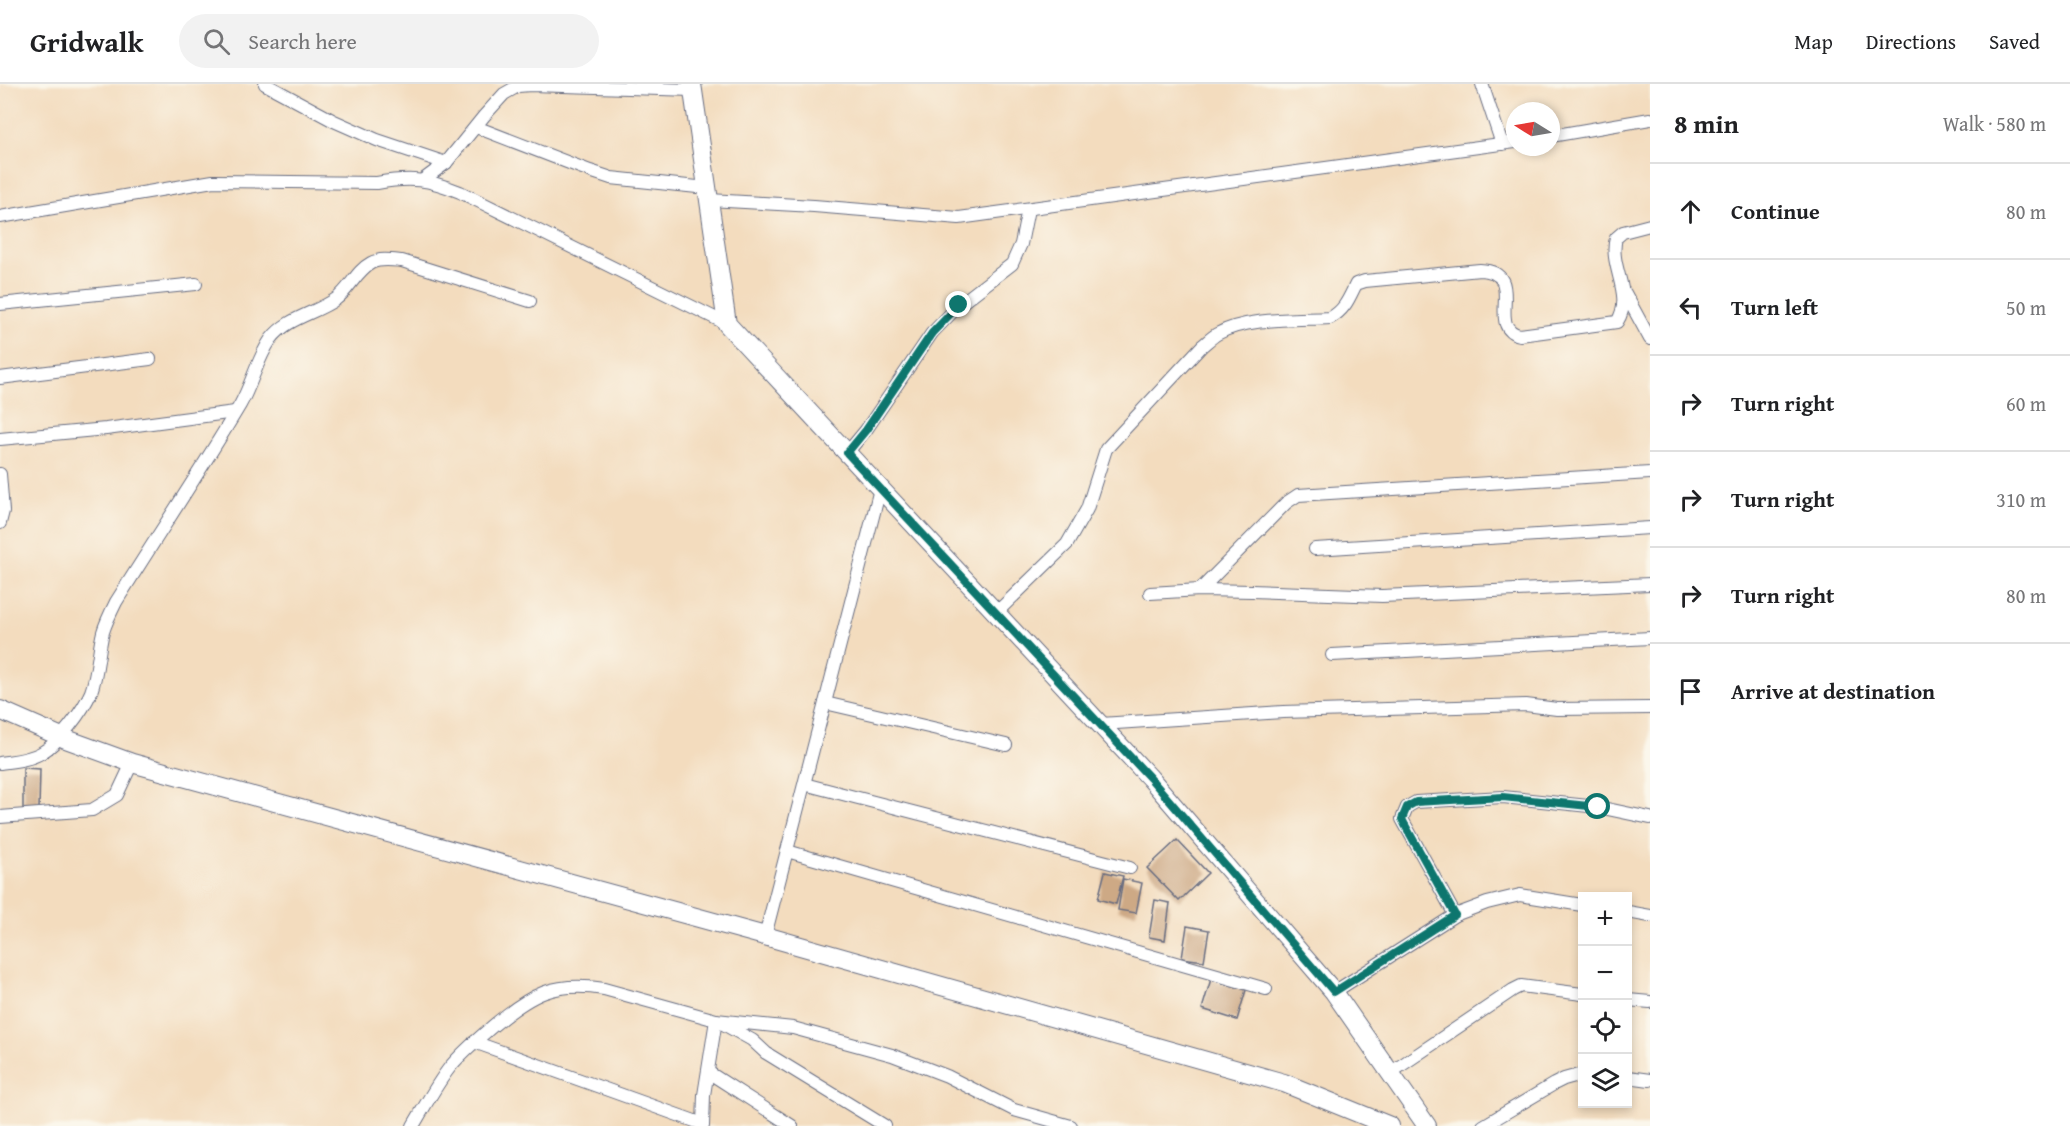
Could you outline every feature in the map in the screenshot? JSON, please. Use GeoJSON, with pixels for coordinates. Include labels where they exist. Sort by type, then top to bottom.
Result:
{"type":"FeatureCollection","features":[{"type":"Feature","properties":{"kind":"street"},"geometry":{"type":"LineString","coordinates":[[265,84],[334,121],[376,140],[446,163]]}},
{"type":"Feature","properties":{"kind":"street"},"geometry":{"type":"LineString","coordinates":[[1482,84],[1506,136]]}},
{"type":"Feature","properties":{"kind":"street"},"geometry":{"type":"LineString","coordinates":[[423,180],[446,163],[495,102],[518,86],[692,87],[727,324]]}},
{"type":"Feature","properties":{"kind":"street"},"geometry":{"type":"LineString","coordinates":[[1560,134],[1650,119]]}},
{"type":"Feature","properties":{"kind":"street"},"geometry":{"type":"LineString","coordinates":[[476,127],[611,178],[708,194],[814,206],[959,218],[1506,143]]}},
{"type":"Feature","properties":{"kind":"street"},"geometry":{"type":"LineString","coordinates":[[0,217],[213,181],[377,183],[403,178],[423,180],[460,192],[727,324],[1150,778],[1334,992],[1427,1126]]}},
{"type":"Feature","properties":{"kind":"street"},"geometry":{"type":"LineString","coordinates":[[847,453],[866,430],[932,333],[959,305],[1012,264],[1021,244],[1028,209]]}},
{"type":"Feature","properties":{"kind":"street"},"geometry":{"type":"LineString","coordinates":[[1650,225],[1623,232],[1616,238],[1614,258],[1624,292],[1650,339]]}},
{"type":"Feature","properties":{"kind":"street"},"geometry":{"type":"LineString","coordinates":[[0,762],[16,761],[40,753],[61,736],[90,694],[104,630],[116,602],[235,412],[272,338],[289,322],[335,300],[361,270],[374,261],[391,259],[531,301]]}},
{"type":"Feature","properties":{"kind":"street"},"geometry":{"type":"LineString","coordinates":[[996,612],[1067,544],[1087,509],[1106,449],[1202,346],[1217,334],[1249,323],[1330,318],[1338,314],[1345,306],[1356,284],[1375,279],[1480,270],[1495,271],[1502,278],[1505,293],[1505,321],[1513,333],[1520,335],[1617,322],[1622,315],[1624,292]]}},
{"type":"Feature","properties":{"kind":"street"},"geometry":{"type":"LineString","coordinates":[[0,304],[196,284]]}},
{"type":"Feature","properties":{"kind":"street"},"geometry":{"type":"LineString","coordinates":[[0,378],[150,359]]}},
{"type":"Feature","properties":{"kind":"street"},"geometry":{"type":"LineString","coordinates":[[0,439],[106,429],[235,412]]}},
{"type":"Feature","properties":{"kind":"street"},"geometry":{"type":"LineString","coordinates":[[1200,590],[1286,503],[1298,495],[1650,473]]}},
{"type":"Feature","properties":{"kind":"street"},"geometry":{"type":"LineString","coordinates":[[0,474],[0,523]]}},
{"type":"Feature","properties":{"kind":"street"},"geometry":{"type":"LineString","coordinates":[[765,936],[880,489]]}},
{"type":"Feature","properties":{"kind":"street"},"geometry":{"type":"LineString","coordinates":[[1315,549],[1650,528]]}},
{"type":"Feature","properties":{"kind":"street"},"geometry":{"type":"LineString","coordinates":[[1150,594],[1200,590],[1382,596],[1650,584]]}},
{"type":"Feature","properties":{"kind":"street"},"geometry":{"type":"LineString","coordinates":[[1332,655],[1650,639]]}},
{"type":"Feature","properties":{"kind":"street"},"geometry":{"type":"LineString","coordinates":[[825,703],[1006,745]]}},
{"type":"Feature","properties":{"kind":"street"},"geometry":{"type":"LineString","coordinates":[[1101,724],[1283,712],[1485,706],[1526,705],[1557,709],[1650,708]]}},
{"type":"Feature","properties":{"kind":"street"},"geometry":{"type":"LineString","coordinates":[[0,710],[132,763],[765,936],[1284,1083],[1390,1126]]}},
{"type":"Feature","properties":{"kind":"street"},"geometry":{"type":"LineString","coordinates":[[0,817],[92,810],[117,795],[132,763]]}},
{"type":"Feature","properties":{"kind":"street"},"geometry":{"type":"LineString","coordinates":[[804,784],[1130,868]]}},
{"type":"Feature","properties":{"kind":"street"},"geometry":{"type":"LineString","coordinates":[[1455,915],[1402,819],[1407,807],[1416,802],[1503,797],[1598,807],[1650,818]]}},
{"type":"Feature","properties":{"kind":"street"},"geometry":{"type":"LineString","coordinates":[[787,851],[1266,989]]}},
{"type":"Feature","properties":{"kind":"street"},"geometry":{"type":"LineString","coordinates":[[1334,992],[1455,915],[1487,903],[1520,895],[1578,904]]}},
{"type":"Feature","properties":{"kind":"street"},"geometry":{"type":"LineString","coordinates":[[1632,913],[1650,916]]}},
{"type":"Feature","properties":{"kind":"street"},"geometry":{"type":"LineString","coordinates":[[413,1126],[450,1067],[474,1042],[524,1001],[565,987],[585,986],[604,989],[716,1020],[734,1028],[766,1053],[885,1126]]}},
{"type":"Feature","properties":{"kind":"street"},"geometry":{"type":"LineString","coordinates":[[1390,1073],[1521,986],[1578,993]]}},
{"type":"Feature","properties":{"kind":"street"},"geometry":{"type":"LineString","coordinates":[[1632,1000],[1650,1002]]}},
{"type":"Feature","properties":{"kind":"street"},"geometry":{"type":"LineString","coordinates":[[474,1042],[703,1125],[704,1095],[716,1020]]}},
{"type":"Feature","properties":{"kind":"street"},"geometry":{"type":"LineString","coordinates":[[716,1020],[793,1028],[892,1055],[947,1076],[1014,1110],[1071,1126]]}},
{"type":"Feature","properties":{"kind":"street"},"geometry":{"type":"LineString","coordinates":[[708,1072],[792,1126]]}},
{"type":"Feature","properties":{"kind":"street"},"geometry":{"type":"LineString","coordinates":[[1483,1126],[1554,1084],[1578,1075]]}},
{"type":"Feature","properties":{"kind":"street"},"geometry":{"type":"LineString","coordinates":[[1632,1078],[1650,1080]]}},
{"type":"Feature","properties":{"kind":"building"},"geometry":{"type":"Polygon","coordinates":[[[23,768],[40,769],[39,809],[23,809],[23,768]]]}},
{"type":"Feature","properties":{"kind":"building"},"geometry":{"type":"Polygon","coordinates":[[[1177,840],[1208,873],[1179,901],[1147,868],[1177,840]]]}},
{"type":"Feature","properties":{"kind":"building"},"geometry":{"type":"Polygon","coordinates":[[[1105,872],[1123,876],[1116,904],[1098,899],[1105,872]]]}},
{"type":"Feature","properties":{"kind":"building"},"geometry":{"type":"Polygon","coordinates":[[[1123,879],[1142,883],[1136,913],[1118,910],[1123,879]]]}},
{"type":"Feature","properties":{"kind":"building"},"geometry":{"type":"Polygon","coordinates":[[[1155,900],[1170,903],[1165,940],[1149,937],[1155,900]]]}},
{"type":"Feature","properties":{"kind":"building"},"geometry":{"type":"Polygon","coordinates":[[[1187,926],[1209,930],[1204,961],[1182,958],[1187,926]]]}},
{"type":"Feature","properties":{"kind":"building"},"geometry":{"type":"Polygon","coordinates":[[[1211,979],[1246,990],[1237,1020],[1202,1009],[1211,979]]]}},
{"type":"Feature","properties":{"kind":"route"},"geometry":{"type":"LineString","coordinates":[[959,305],[932,333],[866,430],[847,453],[1150,778],[1334,992],[1455,915],[1402,819],[1407,807],[1416,802],[1503,797],[1598,807]]}}]}
